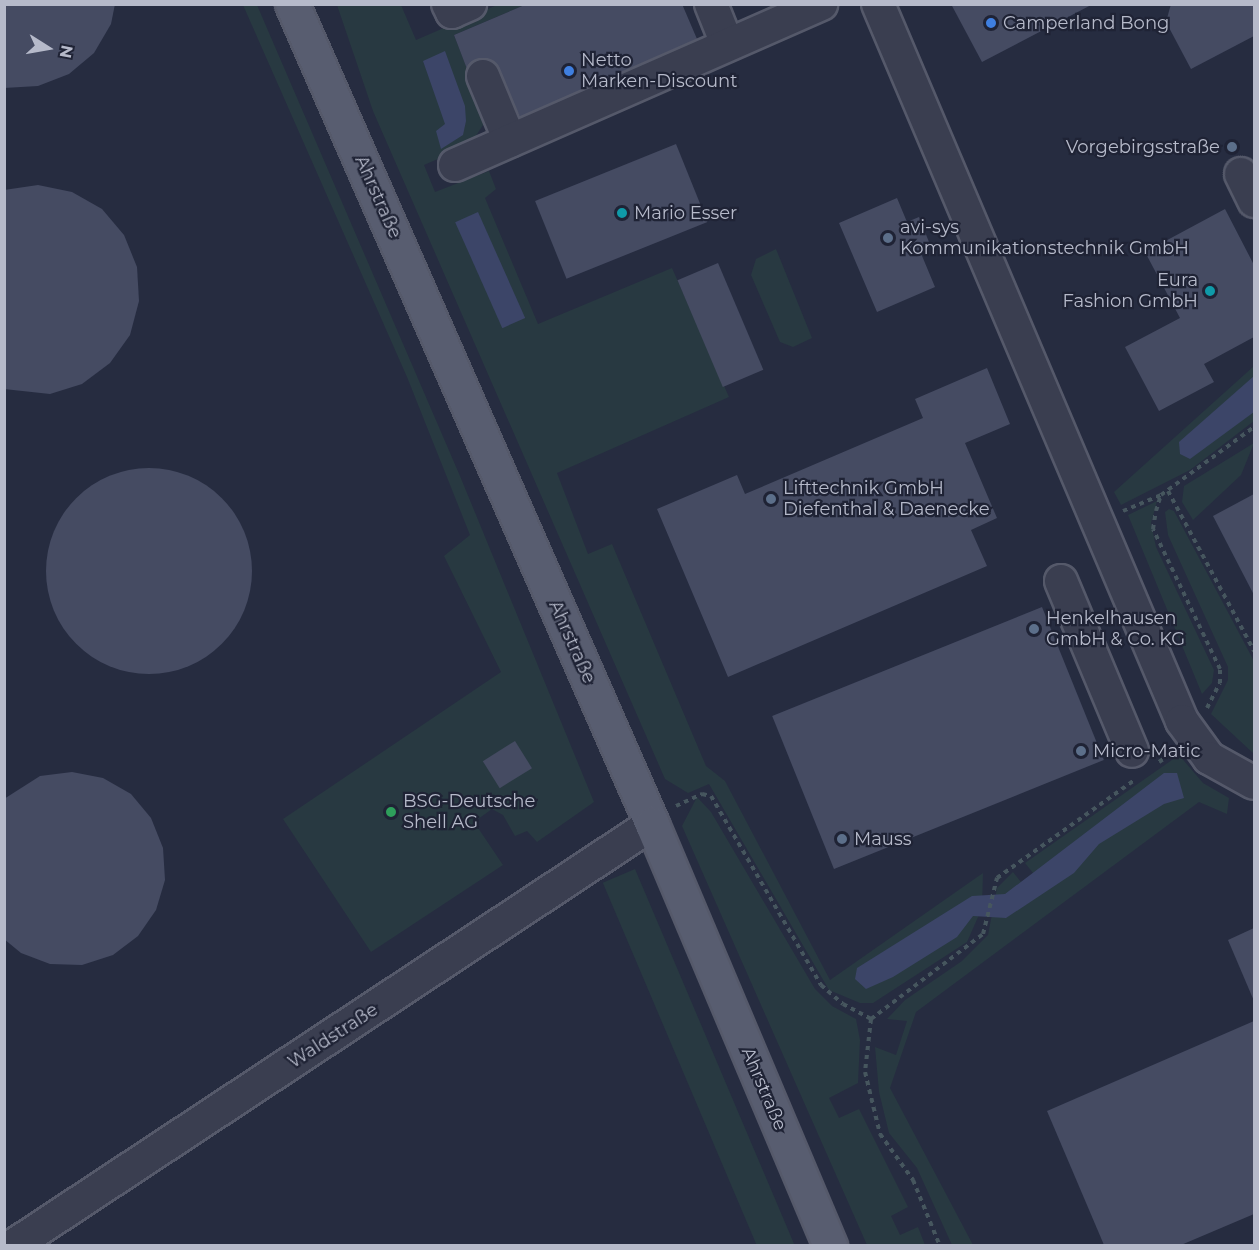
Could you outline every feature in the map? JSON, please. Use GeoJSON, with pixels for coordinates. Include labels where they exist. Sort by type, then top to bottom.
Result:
{"type":"FeatureCollection","features":[{"type":"Feature","properties":{"kind":"main road","name":"Ahrstraße"},"geometry":{"type":"LineString","coordinates":[[292,4],[652,824],[830,1245]]}},
{"type":"Feature","properties":{"kind":"main road","name":"Ahrstraße"},"geometry":{"type":"LineString","coordinates":[[304,4],[310,41]]}},
{"type":"Feature","properties":{"kind":"street"},"geometry":{"type":"LineString","coordinates":[[448,4],[452,12],[470,4]]}},
{"type":"Feature","properties":{"kind":"street"},"geometry":{"type":"LineString","coordinates":[[711,4],[727,44]]}},
{"type":"Feature","properties":{"kind":"street"},"geometry":{"type":"LineString","coordinates":[[878,4],[1020,346],[1181,746],[1209,758],[1254,783]]}},
{"type":"Feature","properties":{"kind":"street"},"geometry":{"type":"LineString","coordinates":[[455,165],[809,7]]}},
{"type":"Feature","properties":{"kind":"street"},"geometry":{"type":"LineString","coordinates":[[483,76],[510,141]]}},
{"type":"Feature","properties":{"kind":"street"},"geometry":{"type":"LineString","coordinates":[[1241,174],[1254,201]]}},
{"type":"Feature","properties":{"kind":"street"},"geometry":{"type":"LineString","coordinates":[[1061,582],[1141,765]]}},
{"type":"Feature","properties":{"kind":"street","name":"Waldstraße"},"geometry":{"type":"LineString","coordinates":[[13,1245],[652,824]]}},
{"type":"Feature","properties":{"kind":"path"},"geometry":{"type":"LineString","coordinates":[[1116,514],[1168,491],[1254,427]]}},
{"type":"Feature","properties":{"kind":"path"},"geometry":{"type":"LineString","coordinates":[[1168,491],[1254,651]]}},
{"type":"Feature","properties":{"kind":"path"},"geometry":{"type":"LineString","coordinates":[[939,1245],[913,1180],[880,1134],[865,1072],[871,1019],[968,949],[983,934],[997,878],[1141,765],[1181,746],[1220,683],[1220,669],[1153,529],[1161,495]]}},
{"type":"Feature","properties":{"kind":"path"},"geometry":{"type":"LineString","coordinates":[[652,824],[679,804],[702,794],[711,796],[821,985],[843,1004],[871,1019]]}},
{"type":"Feature","properties":{"kind":"shaded area","name":"BSG-Deutsche Shell AG"},"geometry":{"type":"Polygon","coordinates":[[[243,5],[257,5],[460,476],[594,802],[537,842],[527,831],[515,836],[503,815],[492,809],[474,822],[503,865],[371,952],[283,819],[501,672],[444,556],[470,535],[407,377],[243,5]]]}},
{"type":"Feature","properties":{"kind":"shaded area"},"geometry":{"type":"Polygon","coordinates":[[[337,5],[401,5],[416,40],[497,5],[525,5],[454,35],[484,112],[483,125],[470,145],[424,165],[435,192],[489,171],[496,189],[485,198],[538,324],[672,268],[729,397],[557,473],[588,554],[612,544],[706,766],[725,781],[830,980],[983,873],[982,908],[967,942],[873,1003],[860,1003],[829,990],[709,784],[688,793],[665,779],[373,111],[337,5]]]}},
{"type":"Feature","properties":{"kind":"shaded area"},"geometry":{"type":"Polygon","coordinates":[[[776,249],[812,338],[793,347],[780,342],[751,275],[756,259],[776,249]]]}},
{"type":"Feature","properties":{"kind":"shaded area"},"geometry":{"type":"Polygon","coordinates":[[[1254,366],[1254,421],[1190,470],[1121,505],[1114,492],[1254,366]]]}},
{"type":"Feature","properties":{"kind":"shaded area"},"geometry":{"type":"Polygon","coordinates":[[[1254,443],[1241,475],[1193,520],[1182,502],[1184,486],[1254,443]]]}},
{"type":"Feature","properties":{"kind":"shaded area"},"geometry":{"type":"Polygon","coordinates":[[[1157,501],[1151,523],[1156,547],[1214,670],[1212,683],[1202,694],[1128,515],[1157,501]]]}},
{"type":"Feature","properties":{"kind":"shaded area"},"geometry":{"type":"Polygon","coordinates":[[[1169,509],[1174,511],[1254,661],[1254,754],[1211,714],[1228,680],[1228,667],[1168,535],[1165,512],[1169,509]]]}},
{"type":"Feature","properties":{"kind":"shaded area"},"geometry":{"type":"Polygon","coordinates":[[[1179,755],[1203,783],[1229,798],[1227,814],[1199,802],[916,1012],[890,1088],[973,1245],[952,1245],[917,1168],[889,1133],[879,1092],[875,1047],[896,1055],[907,1021],[887,1019],[905,1000],[962,961],[988,935],[997,888],[1013,872],[1021,882],[1033,873],[1025,863],[1179,755]]]}},
{"type":"Feature","properties":{"kind":"shaded area"},"geometry":{"type":"Polygon","coordinates":[[[697,797],[711,812],[815,989],[832,1006],[856,1019],[860,1040],[858,1083],[829,1098],[839,1118],[859,1109],[908,1207],[891,1216],[900,1235],[918,1227],[925,1245],[867,1245],[682,826],[697,797]]]}},
{"type":"Feature","properties":{"kind":"shaded area"},"geometry":{"type":"Polygon","coordinates":[[[635,869],[794,1244],[788,1246],[757,1246],[603,883],[635,869]]]}},
{"type":"Feature","properties":{"kind":"water"},"geometry":{"type":"Polygon","coordinates":[[[445,51],[465,106],[466,121],[463,135],[441,149],[436,131],[445,124],[423,61],[445,51]]]}},
{"type":"Feature","properties":{"kind":"water"},"geometry":{"type":"Polygon","coordinates":[[[478,212],[525,318],[502,328],[455,222],[478,212]]]}},
{"type":"Feature","properties":{"kind":"water"},"geometry":{"type":"Polygon","coordinates":[[[1254,376],[1254,412],[1190,459],[1180,454],[1179,442],[1254,376]]]}},
{"type":"Feature","properties":{"kind":"water"},"geometry":{"type":"Polygon","coordinates":[[[1164,773],[1177,773],[1184,798],[1164,804],[1099,844],[1074,873],[1006,918],[973,916],[957,937],[893,977],[866,989],[855,979],[857,968],[972,896],[1005,894],[1164,773]]]}},
{"type":"Feature","properties":{"kind":"building"},"geometry":{"type":"Polygon","coordinates":[[[4,4],[115,4],[111,24],[94,53],[69,74],[38,86],[4,88],[4,4]]]}},
{"type":"Feature","properties":{"kind":"building","name":"Netto Marken-Discount"},"geometry":{"type":"Polygon","coordinates":[[[527,4],[682,4],[697,39],[520,117],[494,62],[477,59],[467,69],[454,35],[527,4]]]}},
{"type":"Feature","properties":{"kind":"building","name":"Camperland Bong"},"geometry":{"type":"Polygon","coordinates":[[[951,4],[1093,4],[982,62],[951,4]]]}},
{"type":"Feature","properties":{"kind":"building"},"geometry":{"type":"Polygon","coordinates":[[[1171,4],[1254,4],[1254,36],[1191,69],[1166,22],[1171,4]]]}},
{"type":"Feature","properties":{"kind":"building","name":"Mario Esser"},"geometry":{"type":"Polygon","coordinates":[[[676,144],[707,222],[567,279],[535,201],[676,144]]]}},
{"type":"Feature","properties":{"kind":"building"},"geometry":{"type":"Polygon","coordinates":[[[38,185],[72,192],[102,209],[124,235],[137,267],[139,301],[130,335],[110,363],[82,384],[50,394],[4,389],[4,190],[38,185]]]}},
{"type":"Feature","properties":{"kind":"building"},"geometry":{"type":"Polygon","coordinates":[[[897,198],[907,222],[919,217],[931,247],[920,251],[935,287],[877,312],[839,223],[897,198]]]}},
{"type":"Feature","properties":{"kind":"building","name":"Eura Fashion GmbH"},"geometry":{"type":"Polygon","coordinates":[[[1225,209],[1254,265],[1254,337],[1204,364],[1214,382],[1159,411],[1125,347],[1180,318],[1145,252],[1225,209]]]}},
{"type":"Feature","properties":{"kind":"building"},"geometry":{"type":"Polygon","coordinates":[[[718,263],[763,370],[723,387],[677,280],[718,263]]]}},
{"type":"Feature","properties":{"kind":"building"},"geometry":{"type":"Polygon","coordinates":[[[987,368],[1010,424],[965,443],[997,518],[971,530],[987,566],[728,677],[657,509],[737,475],[745,494],[923,418],[915,399],[987,368]]]}},
{"type":"Feature","properties":{"kind":"building"},"geometry":{"type":"Polygon","coordinates":[[[139,468],[159,468],[179,472],[198,480],[215,491],[229,505],[248,541],[252,571],[248,601],[240,620],[229,637],[215,651],[179,670],[159,674],[139,674],[119,670],[100,662],[83,651],[69,637],[50,601],[46,581],[46,561],[50,541],[58,522],[69,505],[83,491],[119,472],[139,468]]]}},
{"type":"Feature","properties":{"kind":"building"},"geometry":{"type":"Polygon","coordinates":[[[1254,494],[1254,595],[1213,516],[1254,494]]]}},
{"type":"Feature","properties":{"kind":"building"},"geometry":{"type":"Polygon","coordinates":[[[1042,607],[1104,760],[834,869],[772,716],[1042,607]]]}},
{"type":"Feature","properties":{"kind":"building"},"geometry":{"type":"Polygon","coordinates":[[[515,741],[532,768],[500,788],[483,761],[515,741]]]}},
{"type":"Feature","properties":{"kind":"building"},"geometry":{"type":"Polygon","coordinates":[[[72,772],[103,778],[131,794],[151,818],[163,848],[165,880],[156,910],[138,936],[113,955],[82,965],[50,964],[21,953],[4,939],[4,799],[40,776],[72,772]]]}},
{"type":"Feature","properties":{"kind":"building"},"geometry":{"type":"Polygon","coordinates":[[[1254,928],[1254,1001],[1228,940],[1254,928]]]}},
{"type":"Feature","properties":{"kind":"building"},"geometry":{"type":"Polygon","coordinates":[[[1254,1021],[1254,1214],[1181,1245],[1104,1245],[1047,1111],[1254,1021]]]}},
{"type":"Feature","properties":{"kind":"place","name":"Camperland Bong"},"geometry":{"type":"Point","coordinates":[991,23]}},
{"type":"Feature","properties":{"kind":"place","name":"Netto Marken-Discount"},"geometry":{"type":"Point","coordinates":[569,71]}},
{"type":"Feature","properties":{"kind":"place","name":"Vorgebirgsstraße"},"geometry":{"type":"Point","coordinates":[1232,147]}},
{"type":"Feature","properties":{"kind":"place","name":"Mario Esser"},"geometry":{"type":"Point","coordinates":[622,213]}},
{"type":"Feature","properties":{"kind":"place","name":"avi-sys Kommunikationstechnik GmbH"},"geometry":{"type":"Point","coordinates":[888,238]}},
{"type":"Feature","properties":{"kind":"place","name":"Eura Fashion GmbH"},"geometry":{"type":"Point","coordinates":[1210,291]}},
{"type":"Feature","properties":{"kind":"place","name":"Lifttechnik GmbH Diefenthal & Daenecke"},"geometry":{"type":"Point","coordinates":[771,499]}},
{"type":"Feature","properties":{"kind":"place","name":"Henkelhausen GmbH & Co. KG"},"geometry":{"type":"Point","coordinates":[1034,629]}},
{"type":"Feature","properties":{"kind":"place","name":"Micro-Matic"},"geometry":{"type":"Point","coordinates":[1081,751]}},
{"type":"Feature","properties":{"kind":"place","name":"BSG-Deutsche Shell AG"},"geometry":{"type":"Point","coordinates":[391,812]}},
{"type":"Feature","properties":{"kind":"place","name":"Mauss"},"geometry":{"type":"Point","coordinates":[842,839]}}]}
